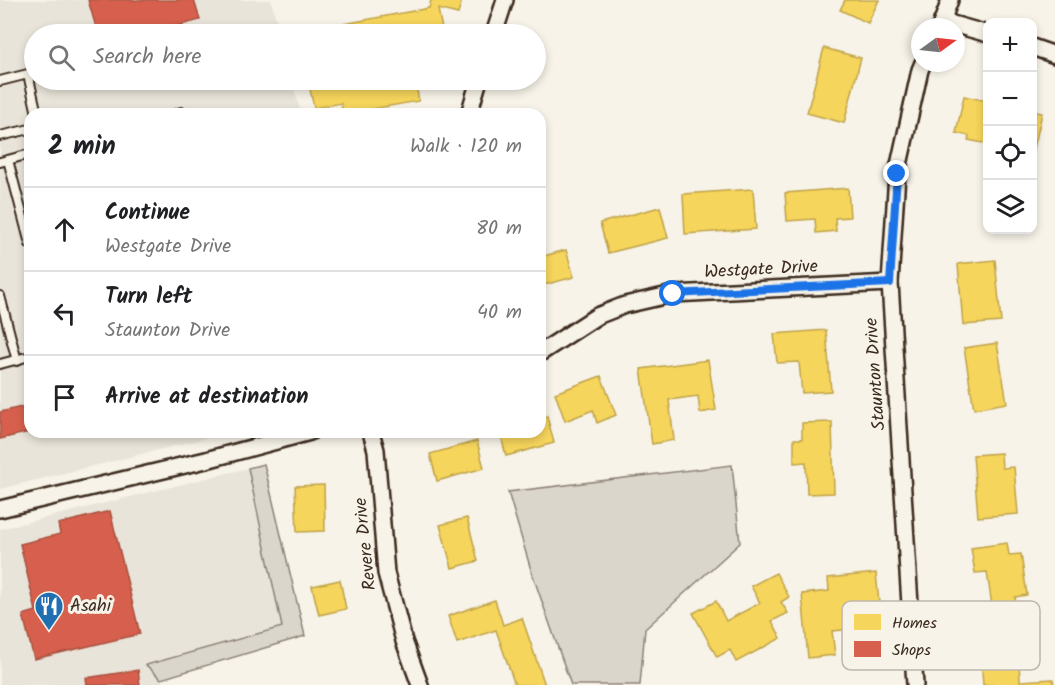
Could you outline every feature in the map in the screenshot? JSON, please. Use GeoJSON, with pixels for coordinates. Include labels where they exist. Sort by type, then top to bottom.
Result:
{"type":"FeatureCollection","features":[{"type":"Feature","properties":{"kind":"street"},"geometry":{"type":"LineString","coordinates":[[497,24],[505,0]]}},
{"type":"Feature","properties":{"kind":"street"},"geometry":{"type":"LineString","coordinates":[[943,18],[950,0]]}},
{"type":"Feature","properties":{"kind":"street"},"geometry":{"type":"LineString","coordinates":[[965,29],[983,33]]}},
{"type":"Feature","properties":{"kind":"street"},"geometry":{"type":"LineString","coordinates":[[1037,49],[1055,55]]}},
{"type":"Feature","properties":{"kind":"street","name":"Staunton Drive"},"geometry":{"type":"LineString","coordinates":[[910,601],[890,283],[897,174],[920,72]]}},
{"type":"Feature","properties":{"kind":"street"},"geometry":{"type":"LineString","coordinates":[[471,108],[476,90]]}},
{"type":"Feature","properties":{"kind":"street","name":"Westgate Drive"},"geometry":{"type":"LineString","coordinates":[[546,349],[597,316],[625,305],[673,294],[890,283]]}},
{"type":"Feature","properties":{"kind":"street"},"geometry":{"type":"LineString","coordinates":[[0,509],[288,438]]}},
{"type":"Feature","properties":{"kind":"street","name":"Revere Drive"},"geometry":{"type":"LineString","coordinates":[[373,438],[376,450],[386,573],[404,641],[420,685]]}},
{"type":"Feature","properties":{"kind":"street","name":"Staunton Drive"},"geometry":{"type":"LineString","coordinates":[[914,670],[915,685]]}},
{"type":"Feature","properties":{"kind":"lane"},"geometry":{"type":"LineString","coordinates":[[0,81],[24,75]]}},
{"type":"Feature","properties":{"kind":"lane"},"geometry":{"type":"LineString","coordinates":[[32,90],[36,108]]}},
{"type":"Feature","properties":{"kind":"lane"},"geometry":{"type":"LineString","coordinates":[[0,136],[24,130]]}},
{"type":"Feature","properties":{"kind":"lane"},"geometry":{"type":"LineString","coordinates":[[24,156],[4,161],[24,225]]}},
{"type":"Feature","properties":{"kind":"lane"},"geometry":{"type":"LineString","coordinates":[[0,296],[17,361]]}},
{"type":"Feature","properties":{"kind":"lane"},"geometry":{"type":"LineString","coordinates":[[0,364],[24,358]]}},
{"type":"Feature","properties":{"kind":"shaded area"},"geometry":{"type":"Polygon","coordinates":[[[0,0],[271,0],[277,24],[24,24],[24,90],[295,90],[299,108],[24,108],[24,438],[207,438],[0,489],[0,0]]]}},
{"type":"Feature","properties":{"kind":"shaded area"},"geometry":{"type":"Polygon","coordinates":[[[264,464],[305,636],[161,679],[146,665],[282,627],[248,468],[264,464]]]}},
{"type":"Feature","properties":{"kind":"shaded area"},"geometry":{"type":"Polygon","coordinates":[[[732,465],[740,543],[645,629],[640,685],[571,685],[531,570],[508,492],[732,465]]]}},
{"type":"Feature","properties":{"kind":"shaded area"},"geometry":{"type":"Polygon","coordinates":[[[248,468],[282,628],[146,665],[161,679],[162,685],[0,685],[0,529],[248,468]]]}},
{"type":"Feature","properties":{"kind":"building: Homes"},"geometry":{"type":"Polygon","coordinates":[[[431,0],[462,0],[458,14],[438,9],[441,24],[343,24],[429,8],[431,0]]]}},
{"type":"Feature","properties":{"kind":"building: Homes"},"geometry":{"type":"Polygon","coordinates":[[[845,0],[879,0],[868,23],[840,10],[845,0]]]}},
{"type":"Feature","properties":{"kind":"building: Homes"},"geometry":{"type":"Polygon","coordinates":[[[824,48],[861,58],[844,123],[807,113],[824,48]]]}},
{"type":"Feature","properties":{"kind":"building: Homes"},"geometry":{"type":"Polygon","coordinates":[[[310,90],[417,90],[419,101],[378,108],[342,108],[341,103],[314,108],[310,90]]]}},
{"type":"Feature","properties":{"kind":"building: Homes"},"geometry":{"type":"Polygon","coordinates":[[[964,96],[983,100],[983,143],[968,140],[969,136],[956,133],[964,96]]]}},
{"type":"Feature","properties":{"kind":"building: Homes"},"geometry":{"type":"Polygon","coordinates":[[[1037,112],[1042,113],[1037,136],[1037,112]]]}},
{"type":"Feature","properties":{"kind":"building: Homes"},"geometry":{"type":"Polygon","coordinates":[[[848,188],[850,217],[835,218],[836,231],[816,233],[815,219],[787,221],[785,193],[848,188]]]}},
{"type":"Feature","properties":{"kind":"building: Homes"},"geometry":{"type":"Polygon","coordinates":[[[753,189],[756,229],[685,234],[683,194],[753,189]]]}},
{"type":"Feature","properties":{"kind":"building: Homes"},"geometry":{"type":"Polygon","coordinates":[[[660,207],[668,238],[608,253],[600,223],[660,207]]]}},
{"type":"Feature","properties":{"kind":"building: Homes"},"geometry":{"type":"Polygon","coordinates":[[[566,250],[574,277],[546,284],[546,255],[566,250]]]}},
{"type":"Feature","properties":{"kind":"building: Homes"},"geometry":{"type":"Polygon","coordinates":[[[995,260],[1001,322],[963,325],[958,264],[995,260]]]}},
{"type":"Feature","properties":{"kind":"building: Homes"},"geometry":{"type":"Polygon","coordinates":[[[826,330],[831,391],[802,393],[799,362],[777,363],[774,334],[826,330]]]}},
{"type":"Feature","properties":{"kind":"building: Homes"},"geometry":{"type":"Polygon","coordinates":[[[997,343],[1007,403],[974,409],[964,348],[997,343]]]}},
{"type":"Feature","properties":{"kind":"building: Homes"},"geometry":{"type":"Polygon","coordinates":[[[708,360],[716,410],[700,413],[698,396],[669,400],[674,440],[652,444],[641,369],[708,360]]]}},
{"type":"Feature","properties":{"kind":"building: Homes"},"geometry":{"type":"Polygon","coordinates":[[[601,376],[616,415],[597,423],[593,410],[565,421],[555,393],[601,376]]]}},
{"type":"Feature","properties":{"kind":"building: Homes"},"geometry":{"type":"Polygon","coordinates":[[[546,416],[554,443],[506,456],[502,438],[546,438],[546,416]]]}},
{"type":"Feature","properties":{"kind":"building: Homes"},"geometry":{"type":"Polygon","coordinates":[[[832,422],[834,493],[807,494],[806,462],[794,463],[794,439],[802,439],[802,423],[832,422]]]}},
{"type":"Feature","properties":{"kind":"building: Homes"},"geometry":{"type":"Polygon","coordinates":[[[477,441],[484,468],[437,481],[430,454],[477,441]]]}},
{"type":"Feature","properties":{"kind":"building: Homes"},"geometry":{"type":"Polygon","coordinates":[[[1001,453],[1002,468],[1014,467],[1018,514],[978,517],[973,455],[1001,453]]]}},
{"type":"Feature","properties":{"kind":"building: Homes"},"geometry":{"type":"Polygon","coordinates":[[[324,485],[325,531],[297,532],[295,486],[324,485]]]}},
{"type":"Feature","properties":{"kind":"building: Homes"},"geometry":{"type":"Polygon","coordinates":[[[467,518],[478,561],[452,568],[440,525],[467,518]]]}},
{"type":"Feature","properties":{"kind":"building: Homes"},"geometry":{"type":"Polygon","coordinates":[[[1007,543],[1009,555],[1021,554],[1027,595],[1015,597],[1016,601],[991,601],[987,572],[975,573],[971,548],[1007,543]]]}},
{"type":"Feature","properties":{"kind":"building: Homes"},"geometry":{"type":"Polygon","coordinates":[[[776,573],[789,597],[781,602],[788,613],[772,621],[781,638],[736,662],[730,650],[717,657],[693,613],[716,601],[726,621],[760,603],[751,586],[776,573]]]}},
{"type":"Feature","properties":{"kind":"building: Homes"},"geometry":{"type":"Polygon","coordinates":[[[876,573],[879,601],[842,601],[842,630],[832,631],[835,655],[808,658],[802,594],[829,591],[828,578],[876,573]]]}},
{"type":"Feature","properties":{"kind":"building: Homes"},"geometry":{"type":"Polygon","coordinates":[[[340,580],[346,609],[319,615],[312,586],[340,580]]]}},
{"type":"Feature","properties":{"kind":"building: Homes"},"geometry":{"type":"Polygon","coordinates":[[[495,600],[503,625],[522,618],[545,685],[515,685],[496,630],[457,643],[448,616],[495,600]]]}},
{"type":"Feature","properties":{"kind":"building: Homes"},"geometry":{"type":"Polygon","coordinates":[[[982,670],[1019,670],[1020,681],[1053,679],[1054,685],[983,685],[982,670]]]}},
{"type":"Feature","properties":{"kind":"building: Shops"},"geometry":{"type":"Polygon","coordinates":[[[88,0],[194,0],[200,20],[185,24],[95,24],[88,0]]]}},
{"type":"Feature","properties":{"kind":"building: Shops"},"geometry":{"type":"Polygon","coordinates":[[[24,406],[24,433],[0,439],[0,412],[24,406]]]}},
{"type":"Feature","properties":{"kind":"building: Shops"},"geometry":{"type":"Polygon","coordinates":[[[110,511],[140,634],[34,659],[23,615],[36,611],[20,544],[60,534],[58,524],[110,511]]]}},
{"type":"Feature","properties":{"kind":"building: Shops"},"geometry":{"type":"Polygon","coordinates":[[[138,670],[140,685],[87,685],[86,678],[138,670]]]}},
{"type":"Feature","properties":{"kind":"place","name":"Asahi"},"geometry":{"type":"Point","coordinates":[49,632]}},
{"type":"Feature","properties":{"kind":"route"},"geometry":{"type":"LineString","coordinates":[[673,294],[890,283],[897,174]]}}]}
